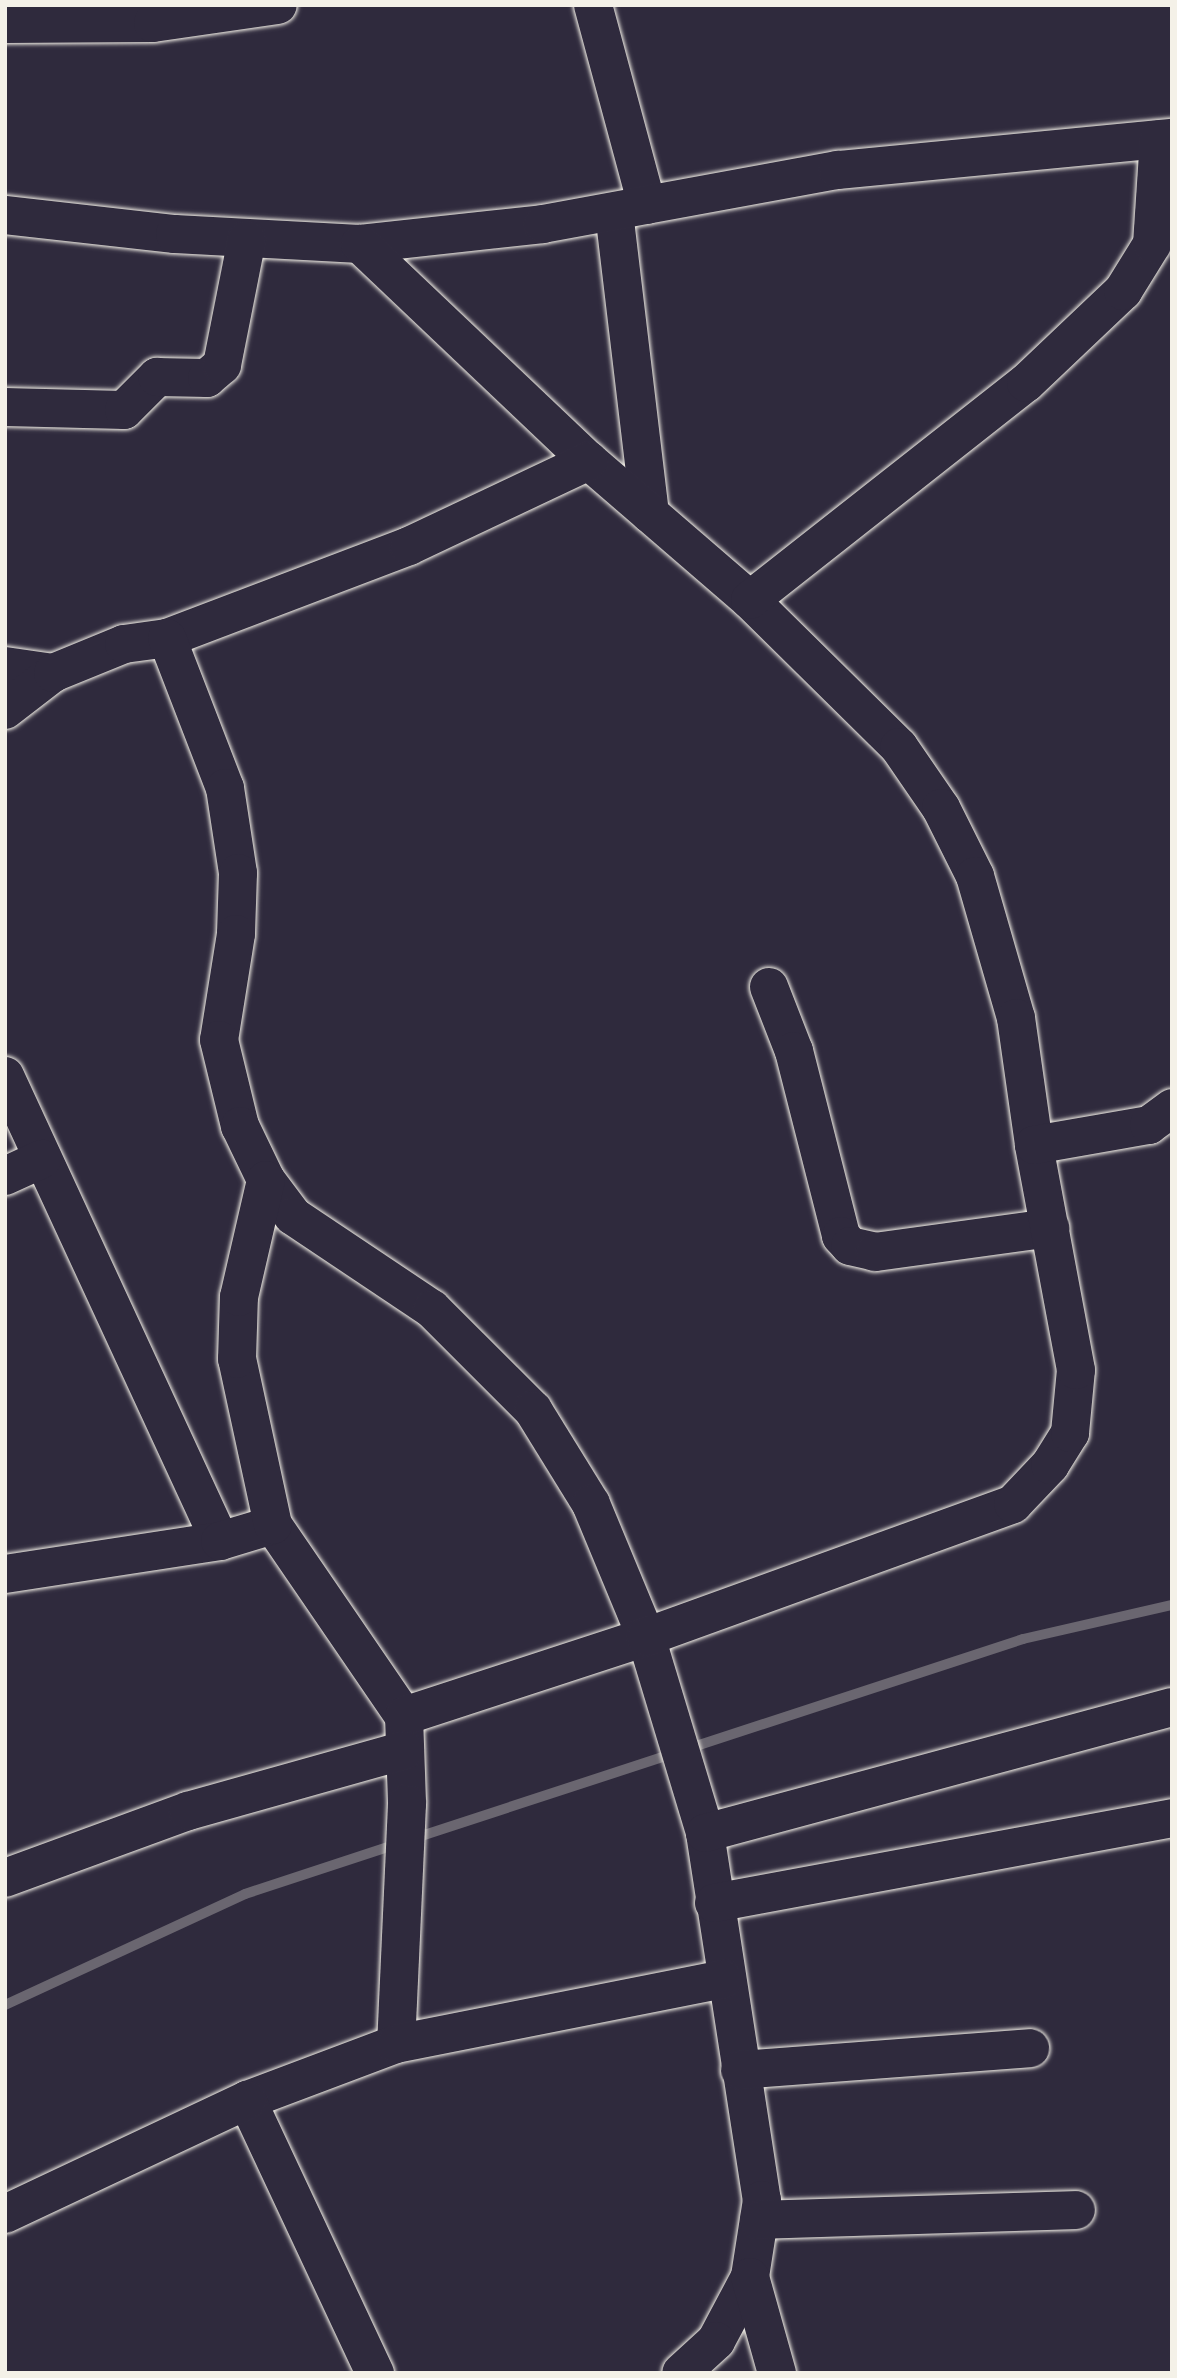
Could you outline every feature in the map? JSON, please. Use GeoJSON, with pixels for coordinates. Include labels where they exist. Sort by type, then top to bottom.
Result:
{"type":"FeatureCollection","features":[{"type":"Feature","properties":{"kind":"street"},"geometry":{"type":"LineString","coordinates":[[5,24],[153,23],[278,5]]}},
{"type":"Feature","properties":{"kind":"street"},"geometry":{"type":"LineString","coordinates":[[593,5],[630,209],[650,514]]}},
{"type":"Feature","properties":{"kind":"street"},"geometry":{"type":"LineString","coordinates":[[5,215],[247,239],[360,244],[630,209],[838,170],[1166,138],[1152,244],[1123,291],[1026,383],[750,600]]}},
{"type":"Feature","properties":{"kind":"street"},"geometry":{"type":"LineString","coordinates":[[5,407],[124,410],[157,377],[207,379],[222,365],[247,239]]}},
{"type":"Feature","properties":{"kind":"street"},"geometry":{"type":"LineString","coordinates":[[5,1878],[405,1733],[646,1637],[1013,1504],[1050,1465],[1070,1433],[1076,1370],[1034,1145],[1016,1017],[975,876],[941,808],[899,747],[750,600],[589,461],[360,244]]}},
{"type":"Feature","properties":{"kind":"street"},"geometry":{"type":"LineString","coordinates":[[5,710],[52,673],[124,644],[167,638],[409,546],[589,461]]}},
{"type":"Feature","properties":{"kind":"street"},"geometry":{"type":"LineString","coordinates":[[167,638],[225,788],[239,873],[236,934],[219,1040],[240,1126],[266,1180],[293,1216],[432,1309],[533,1410],[591,1504],[646,1637],[668,1703],[701,1821],[724,1979],[762,2200],[750,2277],[716,2341],[681,2373]]}},
{"type":"Feature","properties":{"kind":"street"},"geometry":{"type":"LineString","coordinates":[[5,666],[52,673]]}},
{"type":"Feature","properties":{"kind":"street"},"geometry":{"type":"LineString","coordinates":[[769,987],[794,1051],[841,1236],[850,1246],[875,1252],[1050,1228]]}},
{"type":"Feature","properties":{"kind":"street"},"geometry":{"type":"LineString","coordinates":[[5,1076],[220,1541]]}},
{"type":"Feature","properties":{"kind":"street"},"geometry":{"type":"LineString","coordinates":[[1034,1145],[1149,1125],[1172,1108]]}},
{"type":"Feature","properties":{"kind":"street"},"geometry":{"type":"LineString","coordinates":[[5,1176],[42,1160]]}},
{"type":"Feature","properties":{"kind":"street"},"geometry":{"type":"LineString","coordinates":[[266,1180],[239,1297],[237,1359],[273,1525],[405,1733],[407,1804],[396,1962],[396,2044]]}},
{"type":"Feature","properties":{"kind":"street"},"geometry":{"type":"LineString","coordinates":[[5,1574],[220,1541],[273,1525]]}},
{"type":"Feature","properties":{"kind":"street"},"geometry":{"type":"LineString","coordinates":[[701,1821],[1172,1707]]}},
{"type":"Feature","properties":{"kind":"street"},"geometry":{"type":"LineString","coordinates":[[714,1903],[1172,1818]]}},
{"type":"Feature","properties":{"kind":"street"},"geometry":{"type":"LineString","coordinates":[[5,2214],[247,2100],[396,2044],[724,1979]]}},
{"type":"Feature","properties":{"kind":"street"},"geometry":{"type":"LineString","coordinates":[[740,2070],[1030,2048]]}},
{"type":"Feature","properties":{"kind":"street"},"geometry":{"type":"LineString","coordinates":[[247,2100],[375,2373]]}},
{"type":"Feature","properties":{"kind":"street"},"geometry":{"type":"LineString","coordinates":[[759,2220],[1076,2210]]}},
{"type":"Feature","properties":{"kind":"street"},"geometry":{"type":"LineString","coordinates":[[750,2277],[777,2373]]}},
{"type":"Feature","properties":{"kind":"waterway"},"geometry":{"type":"LineString","coordinates":[[412,1839],[1023,1639],[1172,1605]]}},
{"type":"Feature","properties":{"kind":"waterway"},"geometry":{"type":"LineString","coordinates":[[5,2005],[245,1894],[397,1844]]}}]}
